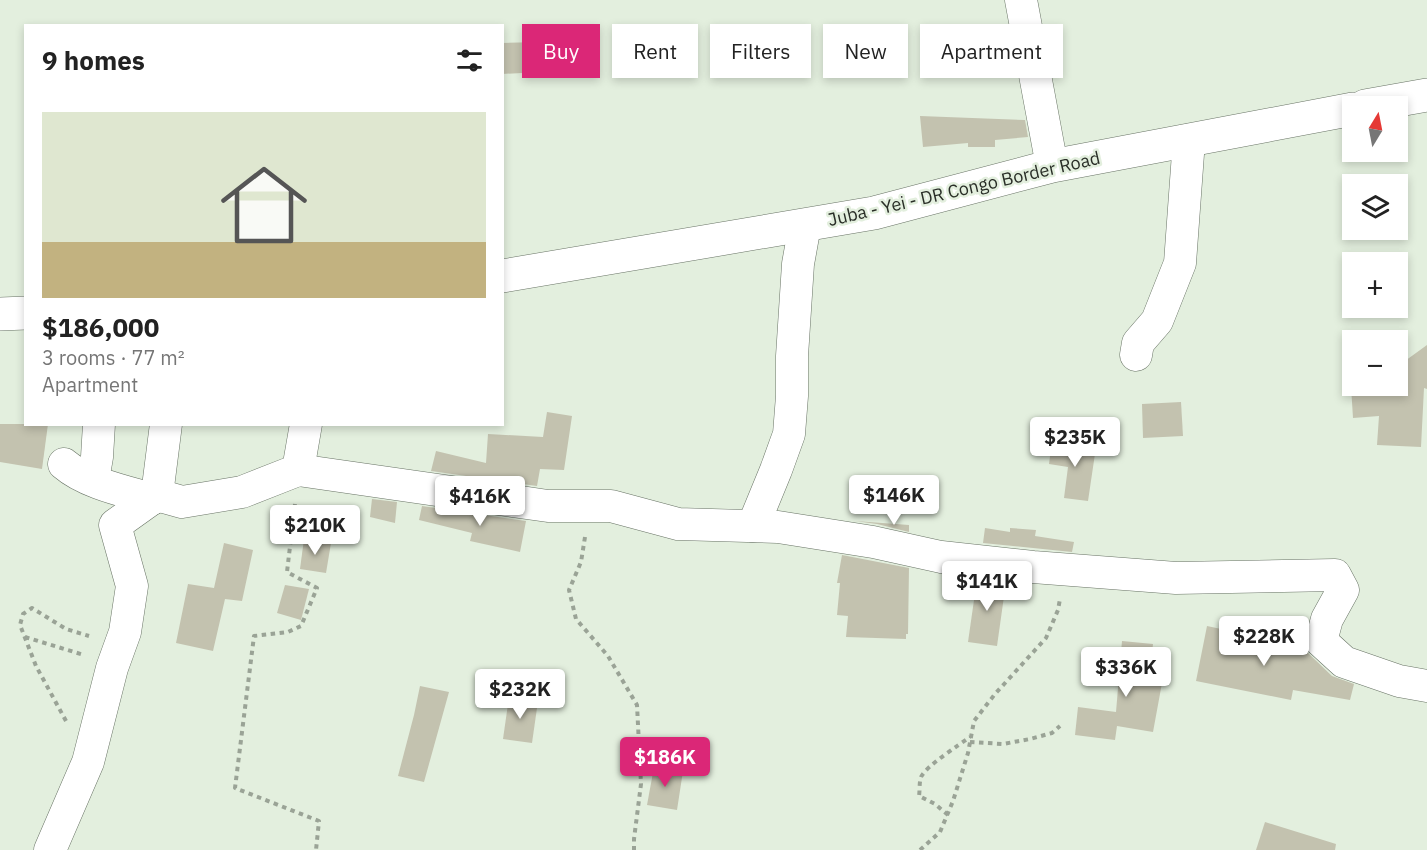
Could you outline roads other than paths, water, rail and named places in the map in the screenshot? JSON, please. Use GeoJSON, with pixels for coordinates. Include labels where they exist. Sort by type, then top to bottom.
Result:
{"type":"FeatureCollection","features":[{"type":"Feature","properties":{"kind":"main road"},"geometry":{"type":"LineString","coordinates":[[1408,98],[1427,94]]}},
{"type":"Feature","properties":{"kind":"main road","name":"Juba - Yei - DR Congo Border Road"},"geometry":{"type":"LineString","coordinates":[[504,276],[874,213],[1052,166],[1342,111]]}},
{"type":"Feature","properties":{"kind":"main road"},"geometry":{"type":"LineString","coordinates":[[0,315],[24,313]]}},
{"type":"Feature","properties":{"kind":"street"},"geometry":{"type":"LineString","coordinates":[[1021,0],[1052,166]]}},
{"type":"Feature","properties":{"kind":"street"},"geometry":{"type":"LineString","coordinates":[[1136,355],[1138,343],[1157,321],[1180,263],[1189,140]]}},
{"type":"Feature","properties":{"kind":"street"},"geometry":{"type":"LineString","coordinates":[[753,526],[789,434],[798,264],[804,225]]}},
{"type":"Feature","properties":{"kind":"street"},"geometry":{"type":"LineString","coordinates":[[93,480],[99,426]]}},
{"type":"Feature","properties":{"kind":"street"},"geometry":{"type":"LineString","coordinates":[[50,850],[90,752],[99,712],[124,632],[132,586],[115,525],[154,497],[166,426]]}},
{"type":"Feature","properties":{"kind":"street"},"geometry":{"type":"LineString","coordinates":[[298,470],[306,426]]}},
{"type":"Feature","properties":{"kind":"street"},"geometry":{"type":"LineString","coordinates":[[64,465],[73,472],[114,488],[182,502],[242,492],[298,470],[548,506],[611,506],[678,524],[778,527],[873,542],[941,557],[1033,567],[1176,578],[1335,575],[1343,590],[1327,619],[1321,640],[1344,662],[1399,681],[1427,686]]}}]}
